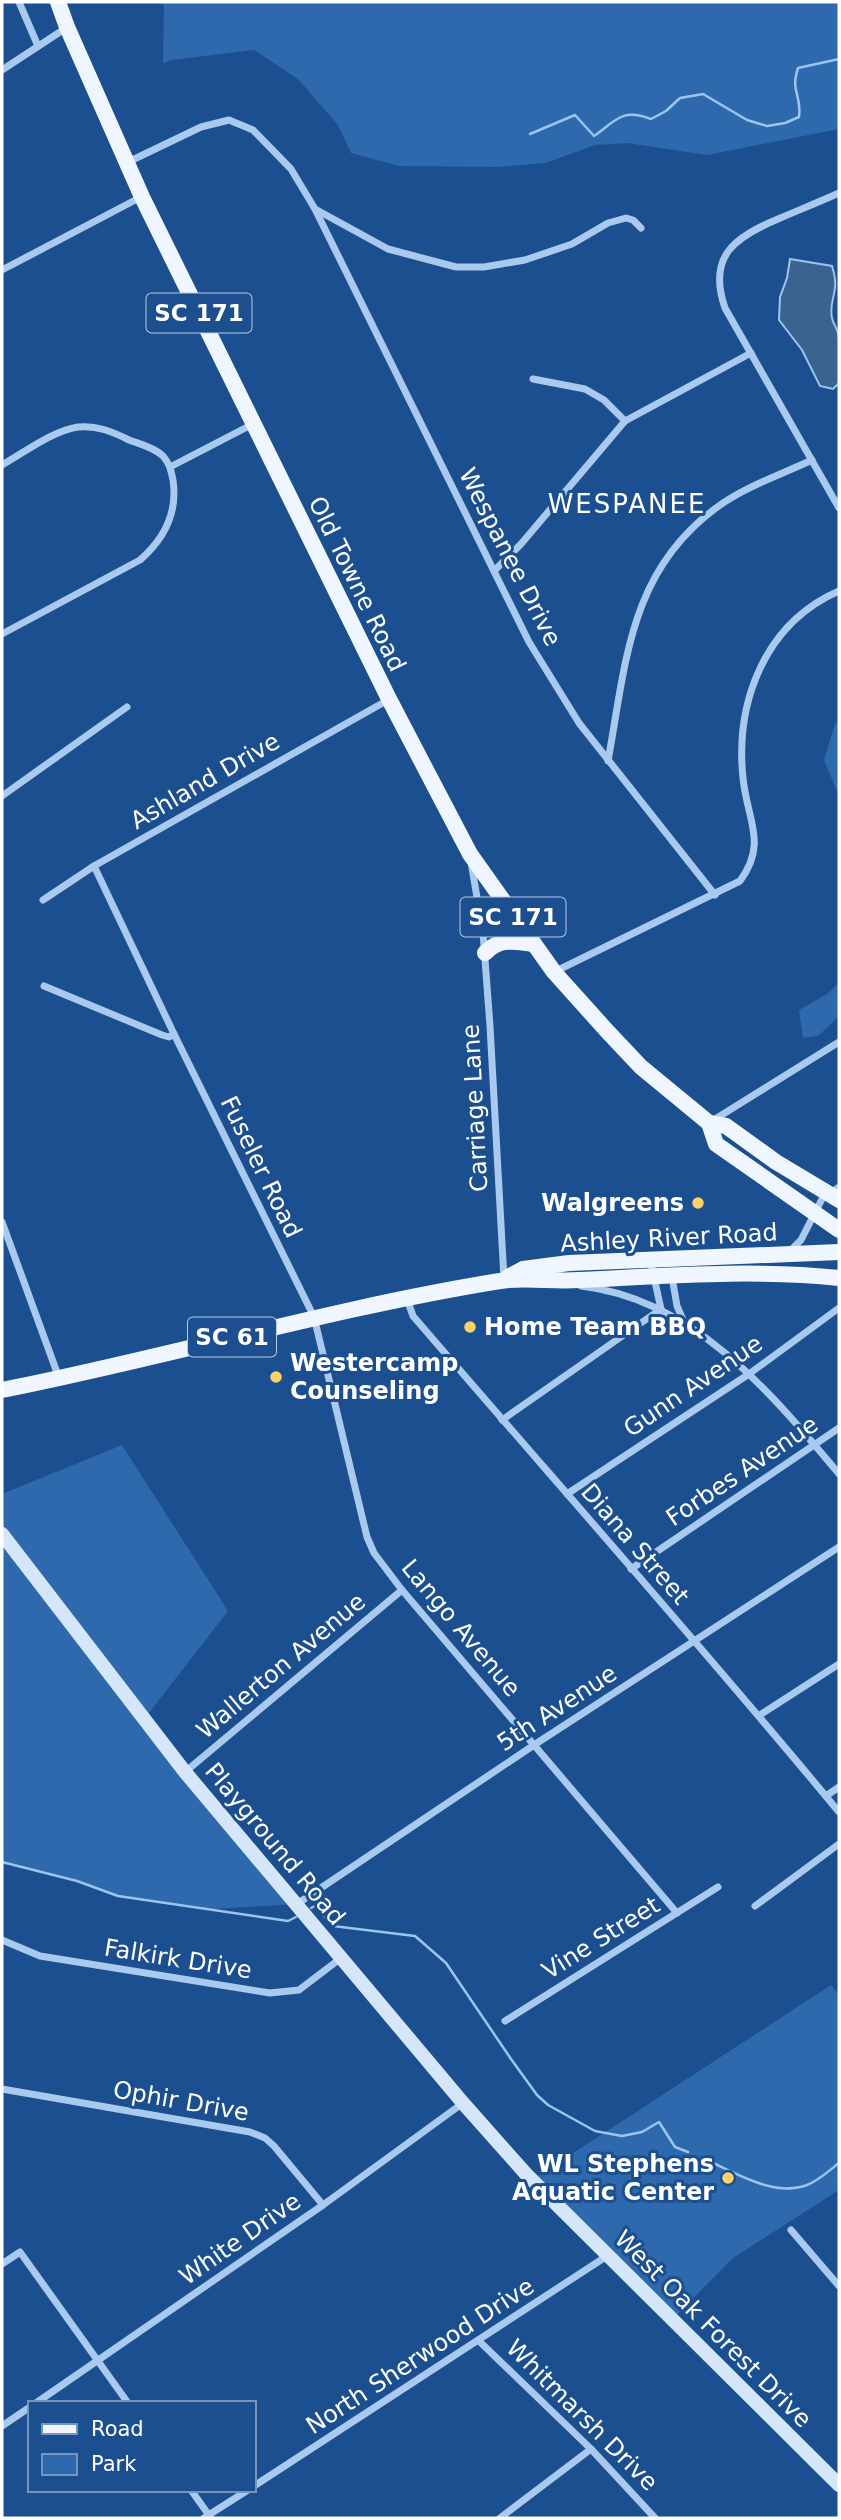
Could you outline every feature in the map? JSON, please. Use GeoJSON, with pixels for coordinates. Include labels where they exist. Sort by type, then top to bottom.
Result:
{"type":"FeatureCollection","features":[{"type":"Feature","properties":{"kind":"main road","name":"Old Towne Road"},"geometry":{"type":"LineString","coordinates":[[58,2],[142,197],[389,699],[470,854],[554,972],[641,1067],[709,1123]]}},
{"type":"Feature","properties":{"kind":"main road"},"geometry":{"type":"LineString","coordinates":[[485,953],[494,944],[506,941],[534,944]]}},
{"type":"Feature","properties":{"kind":"main road","name":"SC 171"},"geometry":{"type":"LineString","coordinates":[[836,1194],[776,1163],[726,1126],[709,1123],[716,1144],[839,1230]]}},
{"type":"Feature","properties":{"kind":"main road","name":"Ashley River Road"},"geometry":{"type":"LineString","coordinates":[[504,1280],[523,1269],[569,1264],[839,1252]]}},
{"type":"Feature","properties":{"kind":"main road","name":"Ashley River Road"},"geometry":{"type":"LineString","coordinates":[[2,1390],[59,1379],[314,1317],[504,1280],[564,1281],[672,1275],[780,1274],[839,1278]]}},
{"type":"Feature","properties":{"kind":"main road","name":"Playground Road"},"geometry":{"type":"LineString","coordinates":[[2,1534],[185,1772],[463,2103],[526,2174]]}},
{"type":"Feature","properties":{"kind":"main road","name":"West Oak Forest Drive"},"geometry":{"type":"LineString","coordinates":[[526,2174],[839,2485]]}},
{"type":"Feature","properties":{"kind":"street"},"geometry":{"type":"LineString","coordinates":[[19,2],[38,46]]}},
{"type":"Feature","properties":{"kind":"street"},"geometry":{"type":"LineString","coordinates":[[2,70],[67,27]]}},
{"type":"Feature","properties":{"kind":"street","name":"Wespanee Drive"},"geometry":{"type":"LineString","coordinates":[[126,163],[201,127],[229,120],[253,130],[291,169],[315,209],[528,642],[579,723],[715,895]]}},
{"type":"Feature","properties":{"kind":"street"},"geometry":{"type":"LineString","coordinates":[[839,193],[751,231],[729,248],[722,260],[718,277],[719,292],[725,308],[839,508]]}},
{"type":"Feature","properties":{"kind":"street"},"geometry":{"type":"LineString","coordinates":[[2,270],[142,197]]}},
{"type":"Feature","properties":{"kind":"street"},"geometry":{"type":"LineString","coordinates":[[315,209],[388,249],[456,267],[484,267],[524,260],[572,244],[608,223],[626,218],[633,220],[640,228]]}},
{"type":"Feature","properties":{"kind":"street"},"geometry":{"type":"LineString","coordinates":[[494,571],[521,544],[625,421],[751,353]]}},
{"type":"Feature","properties":{"kind":"street"},"geometry":{"type":"LineString","coordinates":[[533,379],[585,389],[604,400],[625,421]]}},
{"type":"Feature","properties":{"kind":"street"},"geometry":{"type":"LineString","coordinates":[[170,467],[253,424]]}},
{"type":"Feature","properties":{"kind":"street"},"geometry":{"type":"LineString","coordinates":[[2,464],[63,431],[81,427],[105,428],[161,454],[170,467],[174,488],[174,510],[155,547],[140,559],[2,634]]}},
{"type":"Feature","properties":{"kind":"street"},"geometry":{"type":"LineString","coordinates":[[608,761],[638,610],[652,580],[669,554],[690,530],[717,507],[812,460]]}},
{"type":"Feature","properties":{"kind":"street"},"geometry":{"type":"LineString","coordinates":[[554,972],[715,895],[740,881],[751,867],[755,854],[754,837],[743,780],[741,744],[744,711],[754,679],[770,651],[790,626],[824,597],[839,591]]}},
{"type":"Feature","properties":{"kind":"street","name":"Ashland Drive"},"geometry":{"type":"LineString","coordinates":[[43,900],[94,866],[389,699]]}},
{"type":"Feature","properties":{"kind":"street"},"geometry":{"type":"LineString","coordinates":[[2,796],[127,707]]}},
{"type":"Feature","properties":{"kind":"street","name":"Carriage Lane"},"geometry":{"type":"LineString","coordinates":[[470,854],[485,953],[504,1280]]}},
{"type":"Feature","properties":{"kind":"street","name":"Fuseler Road"},"geometry":{"type":"LineString","coordinates":[[94,866],[314,1317]]}},
{"type":"Feature","properties":{"kind":"street"},"geometry":{"type":"LineString","coordinates":[[483,933],[507,909]]}},
{"type":"Feature","properties":{"kind":"street"},"geometry":{"type":"LineString","coordinates":[[44,986],[162,1035],[169,1037],[174,1034]]}},
{"type":"Feature","properties":{"kind":"street"},"geometry":{"type":"LineString","coordinates":[[709,1123],[839,1042]]}},
{"type":"Feature","properties":{"kind":"street"},"geometry":{"type":"LineString","coordinates":[[786,1255],[801,1240],[822,1199],[836,1194]]}},
{"type":"Feature","properties":{"kind":"street"},"geometry":{"type":"LineString","coordinates":[[2,1222],[59,1379]]}},
{"type":"Feature","properties":{"kind":"street"},"geometry":{"type":"LineString","coordinates":[[650,1259],[660,1309]]}},
{"type":"Feature","properties":{"kind":"street"},"geometry":{"type":"LineString","coordinates":[[670,1259],[677,1307],[685,1323]]}},
{"type":"Feature","properties":{"kind":"street"},"geometry":{"type":"LineString","coordinates":[[504,1280],[586,1287],[627,1297],[660,1309],[685,1323],[701,1333],[749,1374],[839,1474]]}},
{"type":"Feature","properties":{"kind":"street","name":"Diana Street"},"geometry":{"type":"LineString","coordinates":[[407,1298],[412,1316],[760,1715],[839,1812]]}},
{"type":"Feature","properties":{"kind":"street","name":"Gunn Avenue"},"geometry":{"type":"LineString","coordinates":[[567,1494],[749,1374],[839,1308]]}},
{"type":"Feature","properties":{"kind":"street"},"geometry":{"type":"LineString","coordinates":[[502,1420],[660,1309]]}},
{"type":"Feature","properties":{"kind":"street","name":"Lango Avenue"},"geometry":{"type":"LineString","coordinates":[[314,1317],[366,1537],[374,1553],[402,1590],[677,1913]]}},
{"type":"Feature","properties":{"kind":"street","name":"Forbes Avenue"},"geometry":{"type":"LineString","coordinates":[[631,1569],[839,1428]]}},
{"type":"Feature","properties":{"kind":"street","name":"5th Avenue"},"geometry":{"type":"LineString","coordinates":[[297,1904],[534,1745],[695,1643],[839,1547]]}},
{"type":"Feature","properties":{"kind":"street","name":"Wallerton Avenue"},"geometry":{"type":"LineString","coordinates":[[185,1772],[402,1590]]}},
{"type":"Feature","properties":{"kind":"street"},"geometry":{"type":"LineString","coordinates":[[760,1715],[839,1664]]}},
{"type":"Feature","properties":{"kind":"street"},"geometry":{"type":"LineString","coordinates":[[826,1796],[839,1787]]}},
{"type":"Feature","properties":{"kind":"street"},"geometry":{"type":"LineString","coordinates":[[755,1906],[839,1844]]}},
{"type":"Feature","properties":{"kind":"street","name":"Vine Street"},"geometry":{"type":"LineString","coordinates":[[505,2021],[718,1887]]}},
{"type":"Feature","properties":{"kind":"street","name":"Falkirk Drive"},"geometry":{"type":"LineString","coordinates":[[2,1940],[40,1956],[270,1993],[299,1990],[341,1958]]}},
{"type":"Feature","properties":{"kind":"street","name":"Ophir Drive"},"geometry":{"type":"LineString","coordinates":[[2,2089],[250,2132],[265,2138],[274,2146],[323,2205]]}},
{"type":"Feature","properties":{"kind":"street","name":"White Drive"},"geometry":{"type":"LineString","coordinates":[[39,2401],[323,2205],[463,2103]]}},
{"type":"Feature","properties":{"kind":"street"},"geometry":{"type":"LineString","coordinates":[[791,2230],[839,2286]]}},
{"type":"Feature","properties":{"kind":"street"},"geometry":{"type":"LineString","coordinates":[[2,2264],[20,2252],[126,2401]]}},
{"type":"Feature","properties":{"kind":"street","name":"North Sherwood Drive"},"geometry":{"type":"LineString","coordinates":[[256,2485],[607,2256]]}},
{"type":"Feature","properties":{"kind":"street","name":"Whitmarsh Drive"},"geometry":{"type":"LineString","coordinates":[[479,2341],[591,2449],[655,2518]]}},
{"type":"Feature","properties":{"kind":"street"},"geometry":{"type":"LineString","coordinates":[[2,2426],[28,2408]]}},
{"type":"Feature","properties":{"kind":"street"},"geometry":{"type":"LineString","coordinates":[[499,2518],[591,2449]]}},
{"type":"Feature","properties":{"kind":"street"},"geometry":{"type":"LineString","coordinates":[[192,2492],[208,2517],[245,2492]]}},
{"type":"Feature","properties":{"kind":"green space"},"geometry":{"type":"Polygon","coordinates":[[[162,2],[839,2],[839,129],[707,155],[627,143],[595,145],[546,163],[499,167],[399,166],[351,153],[338,125],[298,79],[254,50],[163,63],[162,2]]]}},
{"type":"Feature","properties":{"kind":"green space"},"geometry":{"type":"Polygon","coordinates":[[[839,719],[839,796],[824,760],[839,719]]]}},
{"type":"Feature","properties":{"kind":"green space"},"geometry":{"type":"Polygon","coordinates":[[[839,982],[839,1016],[818,1036],[803,1038],[799,1010],[827,994],[839,982]]]}},
{"type":"Feature","properties":{"kind":"green space"},"geometry":{"type":"Polygon","coordinates":[[[122,1445],[228,1611],[145,1718],[297,1904],[211,1909],[118,1896],[77,1881],[2,1862],[2,1494],[122,1445]]]}},
{"type":"Feature","properties":{"kind":"green space"},"geometry":{"type":"Polygon","coordinates":[[[831,1985],[839,1995],[839,2190],[733,2258],[676,2316],[538,2176],[831,1985]]]}},
{"type":"Feature","properties":{"kind":"shaded area"},"geometry":{"type":"Polygon","coordinates":[[[790,259],[832,266],[835,289],[831,311],[840,351],[839,383],[833,389],[820,386],[802,350],[779,320],[780,297],[790,259]]]}},
{"type":"Feature","properties":{"kind":"waterway"},"geometry":{"type":"LineString","coordinates":[[530,134],[575,115],[594,136],[620,117],[633,115],[651,119],[666,111],[680,98],[703,94],[747,120],[767,126],[785,123],[799,117],[795,83],[798,68],[839,59]]}},
{"type":"Feature","properties":{"kind":"waterway"},"geometry":{"type":"LineString","coordinates":[[2,1862],[77,1881],[118,1896],[288,1921],[296,1917]]}},
{"type":"Feature","properties":{"kind":"waterway"},"geometry":{"type":"LineString","coordinates":[[311,1908],[315,1906],[333,1926],[415,1936],[446,1963],[511,2059],[537,2095],[548,2105],[595,2131],[622,2136],[642,2132],[659,2122],[675,2147],[688,2152]]}},
{"type":"Feature","properties":{"kind":"waterway"},"geometry":{"type":"LineString","coordinates":[[702,2158],[753,2181],[781,2188],[807,2185],[839,2163]]}},
{"type":"Feature","properties":{"kind":"place","name":"Walgreens"},"geometry":{"type":"Point","coordinates":[698,1203]}},
{"type":"Feature","properties":{"kind":"place","name":"Home Team BBQ"},"geometry":{"type":"Point","coordinates":[470,1327]}},
{"type":"Feature","properties":{"kind":"place","name":"Westercamp Counseling"},"geometry":{"type":"Point","coordinates":[276,1377]}},
{"type":"Feature","properties":{"kind":"place","name":"WL Stephens Aquatic Center"},"geometry":{"type":"Point","coordinates":[728,2178]}},
{"type":"Feature","properties":{"kind":"district","name":"WESPANEE"},"geometry":{"type":"Point","coordinates":[627,504]}}]}
